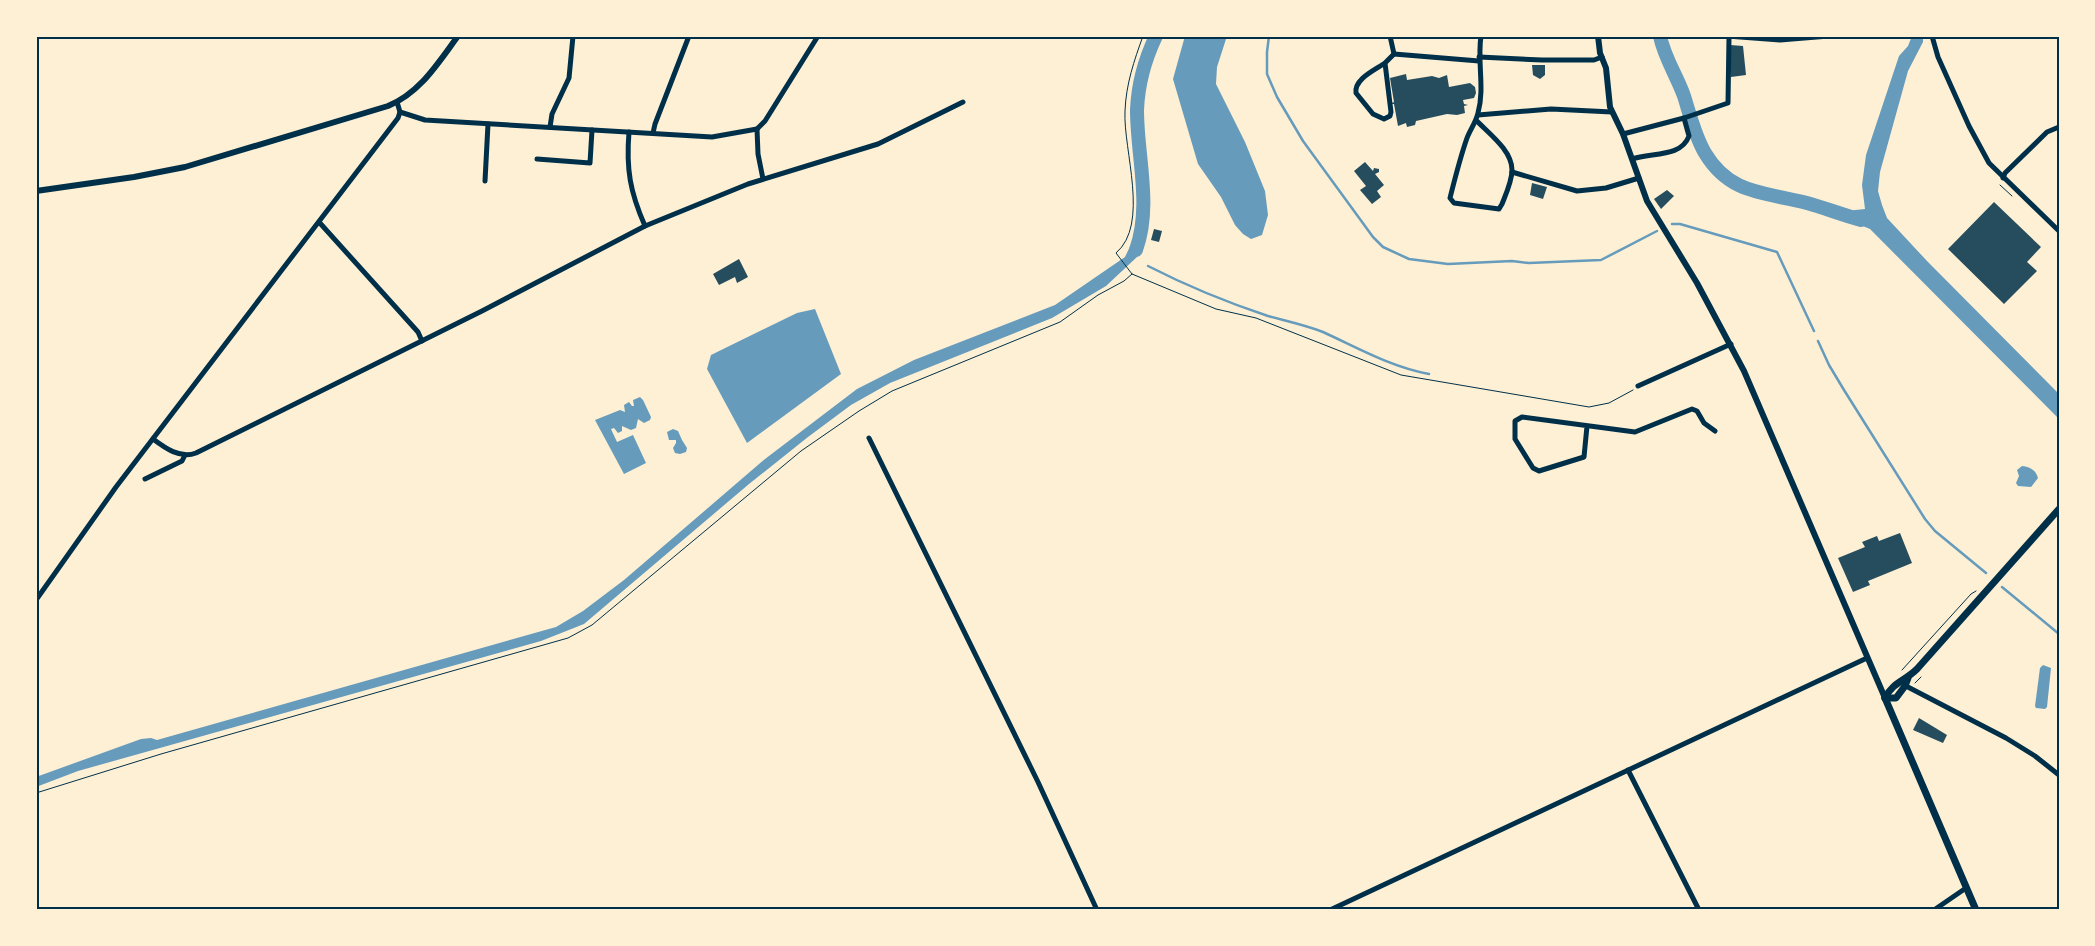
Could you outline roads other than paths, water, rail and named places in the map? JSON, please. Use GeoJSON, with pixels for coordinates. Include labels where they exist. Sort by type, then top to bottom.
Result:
{"type":"FeatureCollection","features":[{"type":"Feature","properties":{"kind":"main road"},"geometry":{"type":"LineString","coordinates":[[1976,910],[1885,698],[1896,698],[1902,684],[2059,509]]}},
{"type":"Feature","properties":{"kind":"street"},"geometry":{"type":"LineString","coordinates":[[36,191],[134,177],[185,167],[397,102],[418,87],[458,36]]}},
{"type":"Feature","properties":{"kind":"street"},"geometry":{"type":"LineString","coordinates":[[550,127],[552,114],[570,78],[573,36]]}},
{"type":"Feature","properties":{"kind":"street"},"geometry":{"type":"LineString","coordinates":[[653,133],[689,36]]}},
{"type":"Feature","properties":{"kind":"street"},"geometry":{"type":"LineString","coordinates":[[400,112],[425,120],[712,137],[757,129],[765,121],[818,36]]}},
{"type":"Feature","properties":{"kind":"street"},"geometry":{"type":"LineString","coordinates":[[1390,36],[1394,54]]}},
{"type":"Feature","properties":{"kind":"street"},"geometry":{"type":"LineString","coordinates":[[1477,118],[1493,139],[1502,146],[1508,156],[1512,172],[1499,208],[1454,203],[1450,198],[1457,168],[1477,118],[1481,69],[1479,59],[1480,36]]}},
{"type":"Feature","properties":{"kind":"street"},"geometry":{"type":"LineString","coordinates":[[1598,36],[1606,68],[1608,99],[1623,134],[1647,201],[1731,344],[1885,698]]}},
{"type":"Feature","properties":{"kind":"street"},"geometry":{"type":"LineString","coordinates":[[1623,134],[1686,118],[1728,104],[1727,36],[1792,40],[1829,36]]}},
{"type":"Feature","properties":{"kind":"street"},"geometry":{"type":"LineString","coordinates":[[1932,36],[1938,57],[1977,142],[1989,163],[2059,232]]}},
{"type":"Feature","properties":{"kind":"street"},"geometry":{"type":"LineString","coordinates":[[1385,63],[1391,112],[1390,116],[1384,119],[1373,114],[1356,93],[1356,88],[1359,82],[1394,54],[1479,59],[1542,60],[1594,60],[1602,57]]}},
{"type":"Feature","properties":{"kind":"street"},"geometry":{"type":"LineString","coordinates":[[36,600],[110,495],[394,123],[400,112],[397,102]]}},
{"type":"Feature","properties":{"kind":"street"},"geometry":{"type":"LineString","coordinates":[[153,438],[168,449],[185,456],[196,453],[482,312],[644,226],[764,179],[871,147],[964,102]]}},
{"type":"Feature","properties":{"kind":"street"},"geometry":{"type":"LineString","coordinates":[[1477,118],[1551,109],[1612,112]]}},
{"type":"Feature","properties":{"kind":"street"},"geometry":{"type":"LineString","coordinates":[[1632,158],[1676,151],[1684,146],[1690,136],[1686,118]]}},
{"type":"Feature","properties":{"kind":"street"},"geometry":{"type":"LineString","coordinates":[[485,181],[488,124]]}},
{"type":"Feature","properties":{"kind":"street"},"geometry":{"type":"LineString","coordinates":[[2003,178],[2005,173],[2047,132],[2059,127]]}},
{"type":"Feature","properties":{"kind":"street"},"geometry":{"type":"LineString","coordinates":[[757,129],[758,154],[764,179]]}},
{"type":"Feature","properties":{"kind":"street"},"geometry":{"type":"LineString","coordinates":[[537,160],[590,163],[592,130]]}},
{"type":"Feature","properties":{"kind":"street"},"geometry":{"type":"LineString","coordinates":[[629,132],[630,184],[635,206],[644,226]]}},
{"type":"Feature","properties":{"kind":"street"},"geometry":{"type":"LineString","coordinates":[[1512,172],[1572,190],[1587,191],[1613,187],[1639,178]]}},
{"type":"Feature","properties":{"kind":"street"},"geometry":{"type":"LineString","coordinates":[[319,222],[412,325],[422,341]]}},
{"type":"Feature","properties":{"kind":"street"},"geometry":{"type":"LineString","coordinates":[[1638,386],[1731,344]]}},
{"type":"Feature","properties":{"kind":"street"},"geometry":{"type":"LineString","coordinates":[[1587,426],[1584,457],[1539,470],[1533,468],[1515,439],[1515,421],[1522,417],[1635,432],[1693,409],[1698,412],[1704,423],[1715,431]]}},
{"type":"Feature","properties":{"kind":"street"},"geometry":{"type":"LineString","coordinates":[[869,438],[1034,774],[1097,910]]}},
{"type":"Feature","properties":{"kind":"street"},"geometry":{"type":"LineString","coordinates":[[145,479],[182,461],[185,456]]}},
{"type":"Feature","properties":{"kind":"street"},"geometry":{"type":"LineString","coordinates":[[1330,910],[1867,658]]}},
{"type":"Feature","properties":{"kind":"street"},"geometry":{"type":"LineString","coordinates":[[1902,684],[2006,738],[2035,756],[2059,775]]}},
{"type":"Feature","properties":{"kind":"street"},"geometry":{"type":"LineString","coordinates":[[1628,770],[1699,910]]}},
{"type":"Feature","properties":{"kind":"street"},"geometry":{"type":"LineString","coordinates":[[1934,910],[1966,888]]}},
{"type":"Feature","properties":{"kind":"water"},"geometry":{"type":"Polygon","coordinates":[[[1185,36],[1227,36],[1217,67],[1216,84],[1245,142],[1265,191],[1268,215],[1262,235],[1251,239],[1243,234],[1235,225],[1221,197],[1198,164],[1173,79],[1185,36]]]}},
{"type":"Feature","properties":{"kind":"water"},"geometry":{"type":"Polygon","coordinates":[[[1912,36],[1923,36],[1923,42],[1908,71],[1880,172],[1878,191],[1882,205],[1887,218],[1927,261],[2059,394],[2059,419],[1870,229],[1846,219],[1843,215],[1846,211],[1865,209],[1862,185],[1866,155],[1899,56],[1908,46],[1912,36]]]}},
{"type":"Feature","properties":{"kind":"water"},"geometry":{"type":"Polygon","coordinates":[[[1144,232],[1137,257],[1106,286],[1052,318],[890,383],[851,405],[749,484],[584,624],[541,641],[78,771],[36,787],[36,777],[141,739],[151,738],[157,740],[556,627],[583,611],[624,580],[765,459],[857,389],[914,360],[1055,305],[1125,257],[1135,236],[1144,232]]]}},
{"type":"Feature","properties":{"kind":"water"},"geometry":{"type":"Polygon","coordinates":[[[815,309],[841,374],[747,443],[707,369],[711,355],[797,313],[815,309]]]}},
{"type":"Feature","properties":{"kind":"water"},"geometry":{"type":"Polygon","coordinates":[[[640,397],[651,417],[650,420],[644,423],[638,419],[636,428],[631,430],[622,426],[622,431],[618,433],[614,428],[611,429],[617,442],[633,435],[646,463],[624,474],[595,420],[620,410],[625,412],[624,405],[629,402],[634,406],[633,400],[640,397]]]}},
{"type":"Feature","properties":{"kind":"water"},"geometry":{"type":"Polygon","coordinates":[[[673,429],[678,431],[687,448],[686,452],[675,453],[673,448],[676,440],[669,440],[667,432],[673,429]]]}},
{"type":"Feature","properties":{"kind":"water"},"geometry":{"type":"Polygon","coordinates":[[[2022,466],[2032,469],[2037,475],[2038,478],[2031,487],[2018,486],[2016,483],[2019,476],[2017,470],[2022,466]]]}},
{"type":"Feature","properties":{"kind":"water"},"geometry":{"type":"Polygon","coordinates":[[[2043,665],[2051,668],[2047,707],[2045,709],[2036,708],[2035,706],[2040,668],[2043,665]]]}},
{"type":"Feature","properties":{"kind":"waterway"},"geometry":{"type":"LineString","coordinates":[[1136,250],[1143,216],[1143,181],[1137,110],[1143,72],[1156,36]]}},
{"type":"Feature","properties":{"kind":"waterway"},"geometry":{"type":"LineString","coordinates":[[1269,36],[1267,74],[1277,97],[1303,141],[1373,237],[1383,247],[1409,259],[1448,264],[1601,260],[1657,231]]}},
{"type":"Feature","properties":{"kind":"waterway"},"geometry":{"type":"LineString","coordinates":[[1660,36],[1664,51],[1684,96],[1701,146],[1715,167],[1726,177],[1750,190],[1807,203],[1861,220]]}},
{"type":"Feature","properties":{"kind":"waterway"},"geometry":{"type":"LineString","coordinates":[[1672,224],[1680,224],[1777,252],[1814,331]]}},
{"type":"Feature","properties":{"kind":"waterway"},"geometry":{"type":"LineString","coordinates":[[1148,266],[1222,299],[1268,316],[1323,332],[1388,362],[1429,374]]}},
{"type":"Feature","properties":{"kind":"waterway"},"geometry":{"type":"LineString","coordinates":[[1818,341],[1829,365],[1844,390],[1925,519],[1935,531],[1986,573]]}},
{"type":"Feature","properties":{"kind":"waterway"},"geometry":{"type":"LineString","coordinates":[[2002,587],[2059,634]]}}]}
